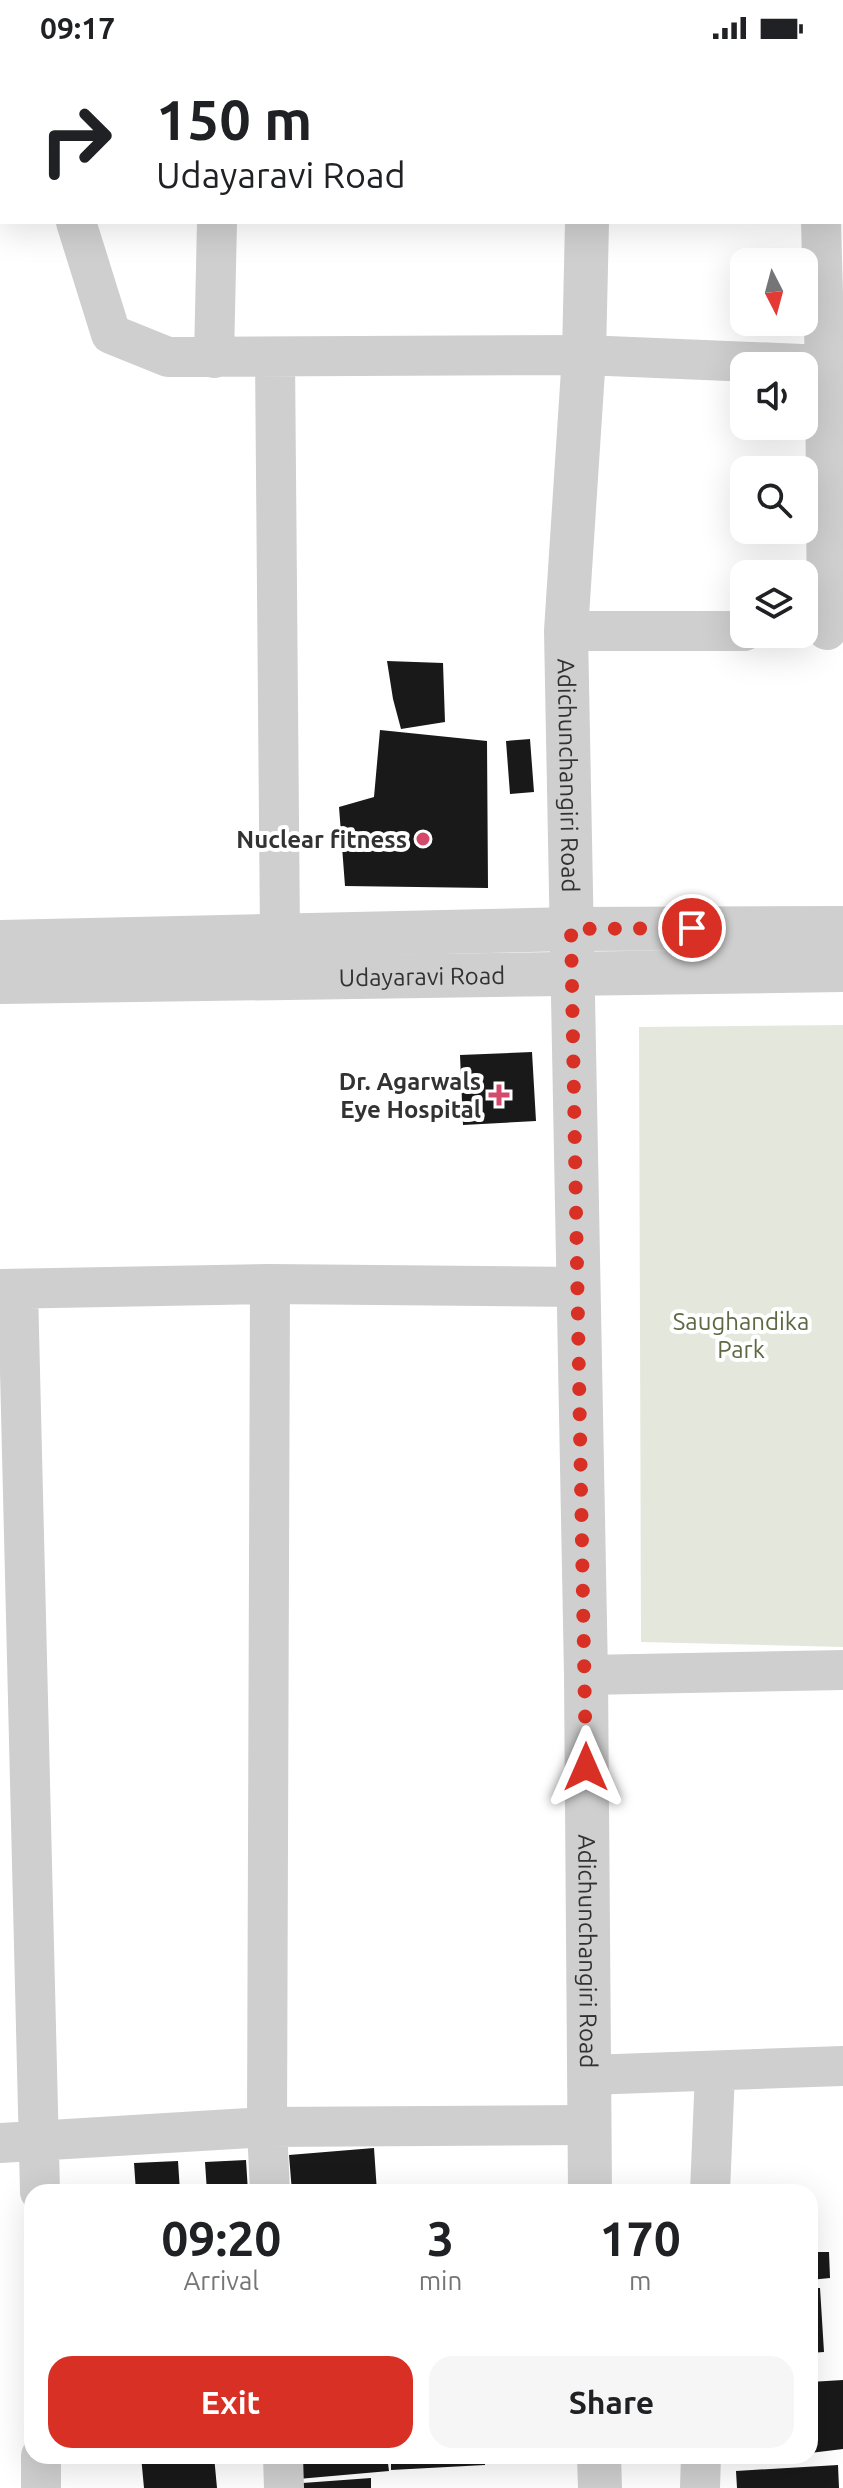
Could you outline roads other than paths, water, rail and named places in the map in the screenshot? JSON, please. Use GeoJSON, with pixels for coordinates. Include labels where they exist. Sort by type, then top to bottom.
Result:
{"type":"FeatureCollection","features":[{"type":"Feature","properties":{"kind":"street"},"geometry":{"type":"LineString","coordinates":[[77,224],[111,334],[168,357],[584,355],[825,365]]}},
{"type":"Feature","properties":{"kind":"street"},"geometry":{"type":"LineString","coordinates":[[214,358],[217,224]]}},
{"type":"Feature","properties":{"kind":"street","name":"Adichunchangiri Road"},"geometry":{"type":"LineString","coordinates":[[587,224],[584,355],[566,631],[576,1287],[586,1675],[590,2184]]}},
{"type":"Feature","properties":{"kind":"street"},"geometry":{"type":"LineString","coordinates":[[825,630],[825,365],[829,244]]}},
{"type":"Feature","properties":{"kind":"street"},"geometry":{"type":"LineString","coordinates":[[275,357],[280,936]]}},
{"type":"Feature","properties":{"kind":"street"},"geometry":{"type":"LineString","coordinates":[[566,631],[730,631]]}},
{"type":"Feature","properties":{"kind":"street"},"geometry":{"type":"LineString","coordinates":[[0,942],[571,929],[843,928]]}},
{"type":"Feature","properties":{"kind":"street","name":"Udayaravi Road"},"geometry":{"type":"LineString","coordinates":[[0,982],[843,970]]}},
{"type":"Feature","properties":{"kind":"street"},"geometry":{"type":"LineString","coordinates":[[40,2184],[9,1289],[270,1284],[576,1287]]}},
{"type":"Feature","properties":{"kind":"street"},"geometry":{"type":"LineString","coordinates":[[270,1284],[267,2127],[270,2184]]}},
{"type":"Feature","properties":{"kind":"street"},"geometry":{"type":"LineString","coordinates":[[586,1675],[843,1670]]}},
{"type":"Feature","properties":{"kind":"street"},"geometry":{"type":"LineString","coordinates":[[588,2075],[843,2066]]}},
{"type":"Feature","properties":{"kind":"street"},"geometry":{"type":"LineString","coordinates":[[710,2184],[715,2072]]}},
{"type":"Feature","properties":{"kind":"street"},"geometry":{"type":"LineString","coordinates":[[0,2143],[267,2127],[588,2125]]}},
{"type":"Feature","properties":{"kind":"street"},"geometry":{"type":"LineString","coordinates":[[41,2464],[41,2488]]}},
{"type":"Feature","properties":{"kind":"street"},"geometry":{"type":"LineString","coordinates":[[283,2464],[284,2488]]}},
{"type":"Feature","properties":{"kind":"street"},"geometry":{"type":"LineString","coordinates":[[599,2464],[600,2488]]}},
{"type":"Feature","properties":{"kind":"street"},"geometry":{"type":"LineString","coordinates":[[700,2488],[701,2464]]}},
{"type":"Feature","properties":{"kind":"place","name":"Nuclear fitness"},"geometry":{"type":"Point","coordinates":[423,839]}},
{"type":"Feature","properties":{"kind":"place","name":"Dr. Agarwals Eye Hospital"},"geometry":{"type":"Point","coordinates":[499,1095]}},
{"type":"Feature","properties":{"kind":"park label","name":"Saughandika Park"},"geometry":{"type":"Point","coordinates":[741,1335]}}]}
